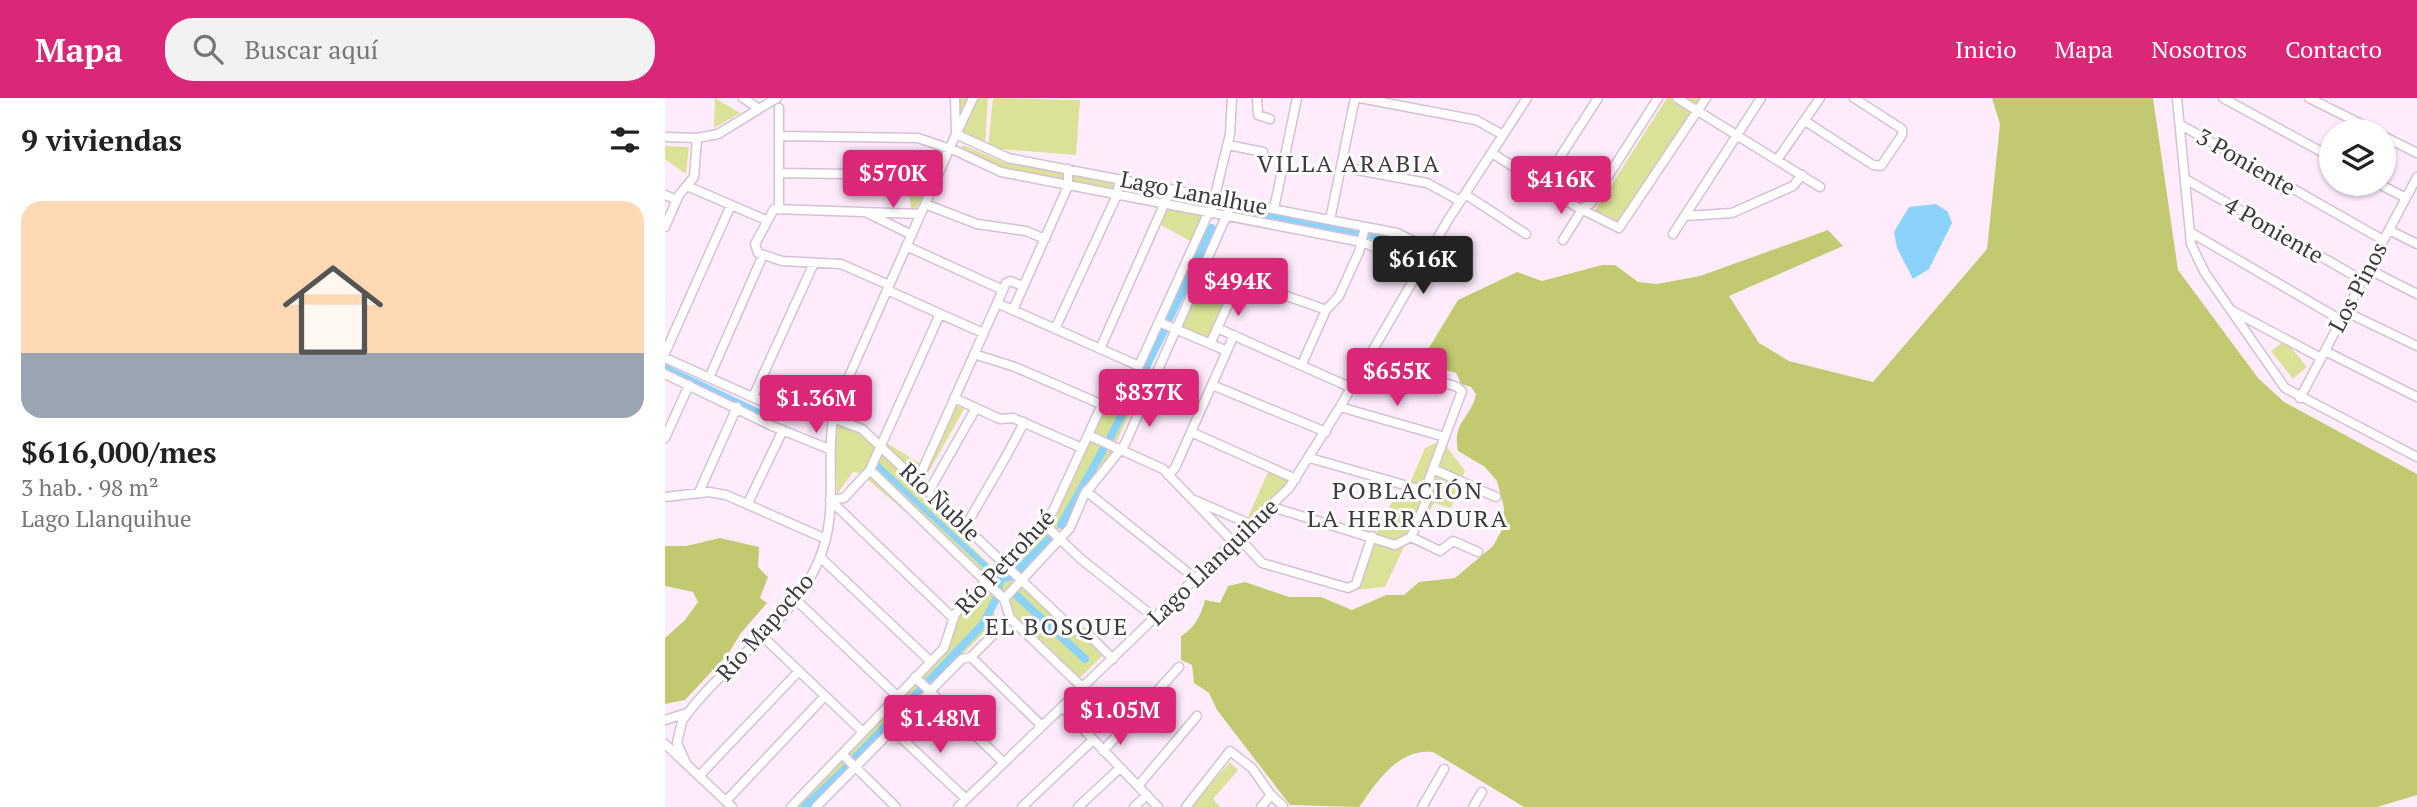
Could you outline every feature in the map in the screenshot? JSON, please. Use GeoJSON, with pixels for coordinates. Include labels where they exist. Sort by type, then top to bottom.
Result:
{"type":"FeatureCollection","features":[{"type":"Feature","properties":{"kind":"street"},"geometry":{"type":"LineString","coordinates":[[743,98],[758,108]]}},
{"type":"Feature","properties":{"kind":"street"},"geometry":{"type":"LineString","coordinates":[[665,137],[697,138],[724,131],[777,98]]}},
{"type":"Feature","properties":{"kind":"street","name":"Río Mapocho"},"geometry":{"type":"LineString","coordinates":[[686,763],[678,749],[677,737],[689,712],[795,599],[820,557],[826,539],[830,500],[829,449],[833,419],[846,380],[956,134],[955,98]]}},
{"type":"Feature","properties":{"kind":"street"},"geometry":{"type":"LineString","coordinates":[[956,134],[973,98]]}},
{"type":"Feature","properties":{"kind":"street","name":"Río Petrohué"},"geometry":{"type":"LineString","coordinates":[[791,807],[945,645],[953,618],[1058,502],[1103,405],[1126,389],[1139,366],[1212,212],[1228,145],[1232,98]]}},
{"type":"Feature","properties":{"kind":"street"},"geometry":{"type":"LineString","coordinates":[[1257,98],[1258,115],[1270,119]]}},
{"type":"Feature","properties":{"kind":"street"},"geometry":{"type":"LineString","coordinates":[[1274,209],[1297,98]]}},
{"type":"Feature","properties":{"kind":"street"},"geometry":{"type":"LineString","coordinates":[[1330,220],[1355,98]]}},
{"type":"Feature","properties":{"kind":"street"},"geometry":{"type":"LineString","coordinates":[[1360,98],[1388,101],[1476,120],[1503,135]]}},
{"type":"Feature","properties":{"kind":"street","name":"Lago Llanquihue"},"geometry":{"type":"LineString","coordinates":[[958,807],[1272,507],[1296,479],[1463,197],[1527,98]]}},
{"type":"Feature","properties":{"kind":"street"},"geometry":{"type":"LineString","coordinates":[[1542,185],[1598,98]]}},
{"type":"Feature","properties":{"kind":"street"},"geometry":{"type":"LineString","coordinates":[[1563,240],[1583,208],[1591,202],[1658,98]]}},
{"type":"Feature","properties":{"kind":"street"},"geometry":{"type":"LineString","coordinates":[[1677,98],[1820,187]]}},
{"type":"Feature","properties":{"kind":"street"},"geometry":{"type":"LineString","coordinates":[[1492,153],[1615,228],[1623,226],[1706,98]]}},
{"type":"Feature","properties":{"kind":"street"},"geometry":{"type":"LineString","coordinates":[[1674,234],[1761,98]]}},
{"type":"Feature","properties":{"kind":"street"},"geometry":{"type":"LineString","coordinates":[[1777,160],[1820,98]]}},
{"type":"Feature","properties":{"kind":"street"},"geometry":{"type":"LineString","coordinates":[[1805,121],[1879,166],[1884,163],[1903,131],[1854,98]]}},
{"type":"Feature","properties":{"kind":"street"},"geometry":{"type":"LineString","coordinates":[[2177,98],[2195,259],[2228,309],[2278,382],[2300,398],[2417,457]]}},
{"type":"Feature","properties":{"kind":"street"},"geometry":{"type":"LineString","coordinates":[[2223,98],[2319,151]]}},
{"type":"Feature","properties":{"kind":"street"},"geometry":{"type":"LineString","coordinates":[[2309,98],[2351,119]]}},
{"type":"Feature","properties":{"kind":"street"},"geometry":{"type":"LineString","coordinates":[[779,108],[779,209]]}},
{"type":"Feature","properties":{"kind":"street","name":"3 Poniente"},"geometry":{"type":"LineString","coordinates":[[2181,125],[2383,240]]}},
{"type":"Feature","properties":{"kind":"street","name":"Lago Lanalhue"},"geometry":{"type":"LineString","coordinates":[[956,134],[1003,156],[1403,235],[1433,250]]}},
{"type":"Feature","properties":{"kind":"street","name":"Lago Lanalhue"},"geometry":{"type":"LineString","coordinates":[[780,136],[912,138],[950,148],[1001,172],[1362,242],[1423,267]]}},
{"type":"Feature","properties":{"kind":"street"},"geometry":{"type":"LineString","coordinates":[[665,227],[677,200],[694,174],[697,138]]}},
{"type":"Feature","properties":{"kind":"street"},"geometry":{"type":"LineString","coordinates":[[2396,142],[2417,153]]}},
{"type":"Feature","properties":{"kind":"street"},"geometry":{"type":"LineString","coordinates":[[1228,145],[1263,152]]}},
{"type":"Feature","properties":{"kind":"street"},"geometry":{"type":"LineString","coordinates":[[1341,167],[1427,183],[1463,197],[1526,234]]}},
{"type":"Feature","properties":{"kind":"street"},"geometry":{"type":"LineString","coordinates":[[1013,310],[1068,186],[1068,169]]}},
{"type":"Feature","properties":{"kind":"street"},"geometry":{"type":"LineString","coordinates":[[780,173],[916,175],[936,178]]}},
{"type":"Feature","properties":{"kind":"street"},"geometry":{"type":"LineString","coordinates":[[1685,216],[1731,213],[1793,186],[1802,175]]}},
{"type":"Feature","properties":{"kind":"street"},"geometry":{"type":"LineString","coordinates":[[1055,329],[1117,195],[1119,179]]}},
{"type":"Feature","properties":{"kind":"street","name":"Los Pinos"},"geometry":{"type":"LineString","coordinates":[[2300,398],[2416,179]]}},
{"type":"Feature","properties":{"kind":"street","name":"4 Poniente"},"geometry":{"type":"LineString","coordinates":[[2187,180],[2362,280]]}},
{"type":"Feature","properties":{"kind":"street"},"geometry":{"type":"LineString","coordinates":[[687,186],[766,220]]}},
{"type":"Feature","properties":{"kind":"street"},"geometry":{"type":"LineString","coordinates":[[1100,349],[1171,189]]}},
{"type":"Feature","properties":{"kind":"street"},"geometry":{"type":"LineString","coordinates":[[2396,193],[2406,198]]}},
{"type":"Feature","properties":{"kind":"street"},"geometry":{"type":"LineString","coordinates":[[665,195],[677,200]]}},
{"type":"Feature","properties":{"kind":"street","name":"Río Petrohué"},"geometry":{"type":"LineString","coordinates":[[818,806],[964,657],[971,657],[1010,618],[1004,598],[1073,524],[1086,491],[1121,450],[1233,201]]}},
{"type":"Feature","properties":{"kind":"street"},"geometry":{"type":"LineString","coordinates":[[925,204],[977,223],[1026,231],[1045,239]]}},
{"type":"Feature","properties":{"kind":"street"},"geometry":{"type":"LineString","coordinates":[[665,355],[731,205]]}},
{"type":"Feature","properties":{"kind":"street"},"geometry":{"type":"LineString","coordinates":[[921,214],[862,210],[772,210],[755,246],[763,255],[782,261],[845,265],[983,333]]}},
{"type":"Feature","properties":{"kind":"street"},"geometry":{"type":"LineString","coordinates":[[862,210],[912,235]]}},
{"type":"Feature","properties":{"kind":"street"},"geometry":{"type":"LineString","coordinates":[[1302,364],[1326,310],[1339,296],[1362,242],[1365,227]]}},
{"type":"Feature","properties":{"kind":"street"},"geometry":{"type":"LineString","coordinates":[[2389,230],[2417,244]]}},
{"type":"Feature","properties":{"kind":"street"},"geometry":{"type":"LineString","coordinates":[[2190,232],[2343,316],[2417,346]]}},
{"type":"Feature","properties":{"kind":"street"},"geometry":{"type":"LineString","coordinates":[[906,246],[1003,289]]}},
{"type":"Feature","properties":{"kind":"street"},"geometry":{"type":"LineString","coordinates":[[709,377],[763,255]]}},
{"type":"Feature","properties":{"kind":"street"},"geometry":{"type":"LineString","coordinates":[[1187,261],[1326,310]]}},
{"type":"Feature","properties":{"kind":"street"},"geometry":{"type":"LineString","coordinates":[[753,397],[814,263]]}},
{"type":"Feature","properties":{"kind":"street"},"geometry":{"type":"LineString","coordinates":[[2368,269],[2417,293]]}},
{"type":"Feature","properties":{"kind":"street"},"geometry":{"type":"LineString","coordinates":[[918,480],[1003,289],[1009,281],[1023,286]]}},
{"type":"Feature","properties":{"kind":"street"},"geometry":{"type":"LineString","coordinates":[[1210,344],[1239,281]]}},
{"type":"Feature","properties":{"kind":"street"},"geometry":{"type":"LineString","coordinates":[[997,303],[1139,366]]}},
{"type":"Feature","properties":{"kind":"street"},"geometry":{"type":"LineString","coordinates":[[2228,309],[2417,397]]}},
{"type":"Feature","properties":{"kind":"street"},"geometry":{"type":"LineString","coordinates":[[830,500],[844,498],[870,470],[940,314]]}},
{"type":"Feature","properties":{"kind":"street"},"geometry":{"type":"LineString","coordinates":[[1159,322],[1227,351]]}},
{"type":"Feature","properties":{"kind":"street"},"geometry":{"type":"LineString","coordinates":[[1217,328],[1352,388]]}},
{"type":"Feature","properties":{"kind":"street"},"geometry":{"type":"LineString","coordinates":[[1168,475],[1175,468],[1234,335]]}},
{"type":"Feature","properties":{"kind":"street"},"geometry":{"type":"LineString","coordinates":[[974,354],[1016,367],[1103,405]]}},
{"type":"Feature","properties":{"kind":"street","name":"Río Ñuble"},"geometry":{"type":"LineString","coordinates":[[665,355],[775,407],[811,410],[858,426],[1074,630],[1090,636],[1113,659]]}},
{"type":"Feature","properties":{"kind":"street"},"geometry":{"type":"LineString","coordinates":[[1310,458],[1418,489],[1425,486],[1463,396],[1461,389],[1369,358]]}},
{"type":"Feature","properties":{"kind":"street"},"geometry":{"type":"LineString","coordinates":[[665,374],[829,449]]}},
{"type":"Feature","properties":{"kind":"street"},"geometry":{"type":"LineString","coordinates":[[665,438],[689,385]]}},
{"type":"Feature","properties":{"kind":"street"},"geometry":{"type":"LineString","coordinates":[[1212,385],[1326,432]]}},
{"type":"Feature","properties":{"kind":"street"},"geometry":{"type":"LineString","coordinates":[[954,398],[1000,419],[1013,418],[1024,422],[1082,448]]}},
{"type":"Feature","properties":{"kind":"street"},"geometry":{"type":"LineString","coordinates":[[699,492],[737,407]]}},
{"type":"Feature","properties":{"kind":"street"},"geometry":{"type":"LineString","coordinates":[[1341,407],[1445,437]]}},
{"type":"Feature","properties":{"kind":"street"},"geometry":{"type":"LineString","coordinates":[[929,491],[976,408]]}},
{"type":"Feature","properties":{"kind":"street"},"geometry":{"type":"LineString","coordinates":[[966,526],[992,478],[1007,458],[1024,422]]}},
{"type":"Feature","properties":{"kind":"street"},"geometry":{"type":"LineString","coordinates":[[748,503],[783,430]]}},
{"type":"Feature","properties":{"kind":"street"},"geometry":{"type":"LineString","coordinates":[[1191,432],[1296,479]]}},
{"type":"Feature","properties":{"kind":"street"},"geometry":{"type":"LineString","coordinates":[[1088,435],[1155,465],[1262,563],[1348,588],[1356,584],[1373,536]]}},
{"type":"Feature","properties":{"kind":"street","name":"Río Ñuble"},"geometry":{"type":"LineString","coordinates":[[870,470],[1004,598]]}},
{"type":"Feature","properties":{"kind":"street"},"geometry":{"type":"LineString","coordinates":[[1433,470],[1496,497]]}},
{"type":"Feature","properties":{"kind":"street"},"geometry":{"type":"LineString","coordinates":[[1272,507],[1397,545],[1411,537],[1429,494],[1425,486]]}},
{"type":"Feature","properties":{"kind":"street"},"geometry":{"type":"LineString","coordinates":[[1086,491],[1196,579]]}},
{"type":"Feature","properties":{"kind":"street"},"geometry":{"type":"LineString","coordinates":[[665,497],[699,492],[726,495],[826,539]]}},
{"type":"Feature","properties":{"kind":"street"},"geometry":{"type":"LineString","coordinates":[[1188,498],[1252,525]]}},
{"type":"Feature","properties":{"kind":"street"},"geometry":{"type":"LineString","coordinates":[[830,500],[953,618]]}},
{"type":"Feature","properties":{"kind":"street"},"geometry":{"type":"LineString","coordinates":[[1042,522],[1155,618]]}},
{"type":"Feature","properties":{"kind":"street"},"geometry":{"type":"LineString","coordinates":[[1411,537],[1439,551],[1453,541],[1478,552]]}},
{"type":"Feature","properties":{"kind":"street"},"geometry":{"type":"LineString","coordinates":[[820,557],[930,662]]}},
{"type":"Feature","properties":{"kind":"street"},"geometry":{"type":"LineString","coordinates":[[795,599],[897,696]]}},
{"type":"Feature","properties":{"kind":"street"},"geometry":{"type":"LineString","coordinates":[[1010,618],[1082,687]]}},
{"type":"Feature","properties":{"kind":"street"},"geometry":{"type":"LineString","coordinates":[[762,636],[863,732]]}},
{"type":"Feature","properties":{"kind":"street"},"geometry":{"type":"LineString","coordinates":[[971,657],[1042,726]]}},
{"type":"Feature","properties":{"kind":"street"},"geometry":{"type":"LineString","coordinates":[[1104,751],[1179,667]]}},
{"type":"Feature","properties":{"kind":"street"},"geometry":{"type":"LineString","coordinates":[[699,776],[799,671]]}},
{"type":"Feature","properties":{"kind":"street"},"geometry":{"type":"LineString","coordinates":[[915,677],[1004,763]]}},
{"type":"Feature","properties":{"kind":"street"},"geometry":{"type":"LineString","coordinates":[[665,744],[729,804],[825,696]]}},
{"type":"Feature","properties":{"kind":"street"},"geometry":{"type":"LineString","coordinates":[[1062,707],[1158,807]]}},
{"type":"Feature","properties":{"kind":"street","name":"Río Mapocho"},"geometry":{"type":"LineString","coordinates":[[665,720],[689,712]]}},
{"type":"Feature","properties":{"kind":"street"},"geometry":{"type":"LineString","coordinates":[[1138,786],[1197,716]]}},
{"type":"Feature","properties":{"kind":"street"},"geometry":{"type":"LineString","coordinates":[[894,731],[966,799]]}},
{"type":"Feature","properties":{"kind":"street"},"geometry":{"type":"LineString","coordinates":[[1022,807],[1093,740]]}},
{"type":"Feature","properties":{"kind":"street"},"geometry":{"type":"LineString","coordinates":[[1186,807],[1230,751],[1252,768],[1271,795],[1283,806]]}},
{"type":"Feature","properties":{"kind":"street"},"geometry":{"type":"LineString","coordinates":[[842,754],[896,807]]}},
{"type":"Feature","properties":{"kind":"street"},"geometry":{"type":"LineString","coordinates":[[1079,807],[1120,768]]}},
{"type":"Feature","properties":{"kind":"street"},"geometry":{"type":"LineString","coordinates":[[1422,807],[1444,769]]}},
{"type":"Feature","properties":{"kind":"street"},"geometry":{"type":"LineString","coordinates":[[1473,807],[1482,792]]}},
{"type":"Feature","properties":{"kind":"street"},"geometry":{"type":"LineString","coordinates":[[1134,807],[1147,795]]}},
{"type":"Feature","properties":{"kind":"street"},"geometry":{"type":"LineString","coordinates":[[1261,807],[1271,795]]}},
{"type":"Feature","properties":{"kind":"green space"},"geometry":{"type":"Polygon","coordinates":[[[715,98],[740,113],[714,128],[715,98]]]}},
{"type":"Feature","properties":{"kind":"green space"},"geometry":{"type":"Polygon","coordinates":[[[959,98],[988,98],[985,145],[963,133],[959,98]]]}},
{"type":"Feature","properties":{"kind":"green space"},"geometry":{"type":"Polygon","coordinates":[[[993,98],[1080,100],[1076,155],[988,148],[993,98]]]}},
{"type":"Feature","properties":{"kind":"green space"},"geometry":{"type":"Polygon","coordinates":[[[1667,98],[1702,98],[1616,225],[1594,212],[1667,98]]]}},
{"type":"Feature","properties":{"kind":"green space"},"geometry":{"type":"Polygon","coordinates":[[[1992,98],[2153,98],[2178,270],[2258,378],[2284,402],[2417,474],[2417,795],[2377,807],[1524,807],[1433,752],[1421,752],[1399,761],[1381,778],[1359,807],[1290,805],[1217,710],[1209,693],[1194,683],[1192,665],[1181,660],[1181,636],[1197,621],[1205,600],[1220,603],[1228,586],[1245,582],[1289,597],[1321,597],[1352,610],[1386,595],[1404,595],[1419,582],[1455,578],[1493,546],[1503,528],[1504,508],[1497,481],[1485,467],[1458,451],[1460,426],[1476,394],[1471,387],[1461,384],[1456,373],[1432,366],[1424,356],[1458,300],[1517,272],[1542,281],[1602,265],[1615,265],[1638,282],[1657,284],[1700,276],[1828,230],[1843,246],[1729,296],[1759,343],[1789,361],[1873,382],[1987,249],[2000,124],[1992,98]]]}},
{"type":"Feature","properties":{"kind":"green space"},"geometry":{"type":"Polygon","coordinates":[[[963,145],[1005,163],[1113,181],[1113,190],[1000,168],[961,150],[963,145]]]}},
{"type":"Feature","properties":{"kind":"green space"},"geometry":{"type":"Polygon","coordinates":[[[665,146],[689,147],[686,174],[665,159],[665,146]]]}},
{"type":"Feature","properties":{"kind":"green space"},"geometry":{"type":"Polygon","coordinates":[[[907,178],[930,180],[916,209],[911,208],[907,178]]]}},
{"type":"Feature","properties":{"kind":"green space"},"geometry":{"type":"Polygon","coordinates":[[[1167,207],[1204,213],[1192,242],[1161,225],[1167,207]]]}},
{"type":"Feature","properties":{"kind":"green space"},"geometry":{"type":"Polygon","coordinates":[[[1236,207],[1394,236],[1424,249],[1419,258],[1375,240],[1352,234],[1234,213],[1236,207]]]}},
{"type":"Feature","properties":{"kind":"green space"},"geometry":{"type":"Polygon","coordinates":[[[1202,224],[1213,228],[1112,452],[1076,496],[1053,541],[991,607],[995,613],[993,623],[814,807],[795,807],[948,646],[957,617],[984,590],[987,581],[860,473],[853,472],[837,494],[835,442],[839,423],[882,440],[921,464],[948,403],[964,409],[917,493],[999,574],[1036,536],[1055,507],[1083,436],[1097,415],[1132,388],[1202,224]]]}},
{"type":"Feature","properties":{"kind":"green space"},"geometry":{"type":"Polygon","coordinates":[[[1207,274],[1233,287],[1211,338],[1206,340],[1182,330],[1180,326],[1203,276],[1207,274]]]}},
{"type":"Feature","properties":{"kind":"green space"},"geometry":{"type":"Polygon","coordinates":[[[2285,340],[2307,367],[2293,379],[2271,351],[2285,340]]]}},
{"type":"Feature","properties":{"kind":"green space"},"geometry":{"type":"Polygon","coordinates":[[[1442,440],[1465,471],[1451,508],[1434,503],[1414,540],[1404,547],[1385,587],[1347,591],[1395,496],[1403,499],[1425,448],[1442,440]]]}},
{"type":"Feature","properties":{"kind":"green space"},"geometry":{"type":"Polygon","coordinates":[[[1268,472],[1290,481],[1251,521],[1247,519],[1268,472]]]}},
{"type":"Feature","properties":{"kind":"green space"},"geometry":{"type":"Polygon","coordinates":[[[720,538],[759,547],[758,567],[768,577],[760,598],[767,603],[741,633],[728,654],[685,700],[665,704],[665,638],[685,620],[698,602],[693,592],[665,586],[665,546],[686,546],[720,538]]]}},
{"type":"Feature","properties":{"kind":"green space"},"geometry":{"type":"Polygon","coordinates":[[[1020,587],[1025,588],[1076,635],[1094,644],[1104,654],[1080,678],[1013,614],[1010,598],[1020,587]]]}},
{"type":"Feature","properties":{"kind":"green space"},"geometry":{"type":"Polygon","coordinates":[[[1230,762],[1238,770],[1213,799],[1220,807],[1191,807],[1230,762]]]}},
{"type":"Feature","properties":{"kind":"water"},"geometry":{"type":"Polygon","coordinates":[[[1936,204],[1948,212],[1952,223],[1929,269],[1913,279],[1897,248],[1894,232],[1909,207],[1936,204]]]}},
{"type":"Feature","properties":{"kind":"water"},"geometry":{"type":"Polygon","coordinates":[[[665,364],[776,417],[774,423],[665,370],[665,364]]]}},
{"type":"Feature","properties":{"kind":"water"},"geometry":{"type":"Polygon","coordinates":[[[878,462],[994,570],[990,574],[876,468],[878,462]]]}},
{"type":"Feature","properties":{"kind":"waterway"},"geometry":{"type":"LineString","coordinates":[[1246,211],[1391,239],[1417,256]]}},
{"type":"Feature","properties":{"kind":"waterway"},"geometry":{"type":"LineString","coordinates":[[1197,260],[1212,228]]}},
{"type":"Feature","properties":{"kind":"waterway"},"geometry":{"type":"LineString","coordinates":[[1169,319],[1192,270]]}},
{"type":"Feature","properties":{"kind":"waterway"},"geometry":{"type":"LineString","coordinates":[[1109,440],[1164,331]]}},
{"type":"Feature","properties":{"kind":"waterway"},"geometry":{"type":"LineString","coordinates":[[1061,525],[1103,450]]}},
{"type":"Feature","properties":{"kind":"waterway"},"geometry":{"type":"LineString","coordinates":[[1019,569],[1048,540]]}},
{"type":"Feature","properties":{"kind":"waterway"},"geometry":{"type":"LineString","coordinates":[[999,587],[1000,579],[1012,576]]}},
{"type":"Feature","properties":{"kind":"waterway"},"geometry":{"type":"LineString","coordinates":[[1014,593],[1085,659]]}},
{"type":"Feature","properties":{"kind":"waterway"},"geometry":{"type":"LineString","coordinates":[[927,683],[983,624],[997,597]]}},
{"type":"Feature","properties":{"kind":"waterway"},"geometry":{"type":"LineString","coordinates":[[854,759],[921,689]]}},
{"type":"Feature","properties":{"kind":"waterway"},"geometry":{"type":"LineString","coordinates":[[805,807],[848,766]]}},
{"type":"Feature","properties":{"kind":"district","name":"VILLA ARABIA"},"geometry":{"type":"Point","coordinates":[1349,164]}},
{"type":"Feature","properties":{"kind":"district","name":"POBLACIÓN LA HERRADURA"},"geometry":{"type":"Point","coordinates":[1408,505]}},
{"type":"Feature","properties":{"kind":"district","name":"EL BOSQUE"},"geometry":{"type":"Point","coordinates":[1057,627]}}]}
